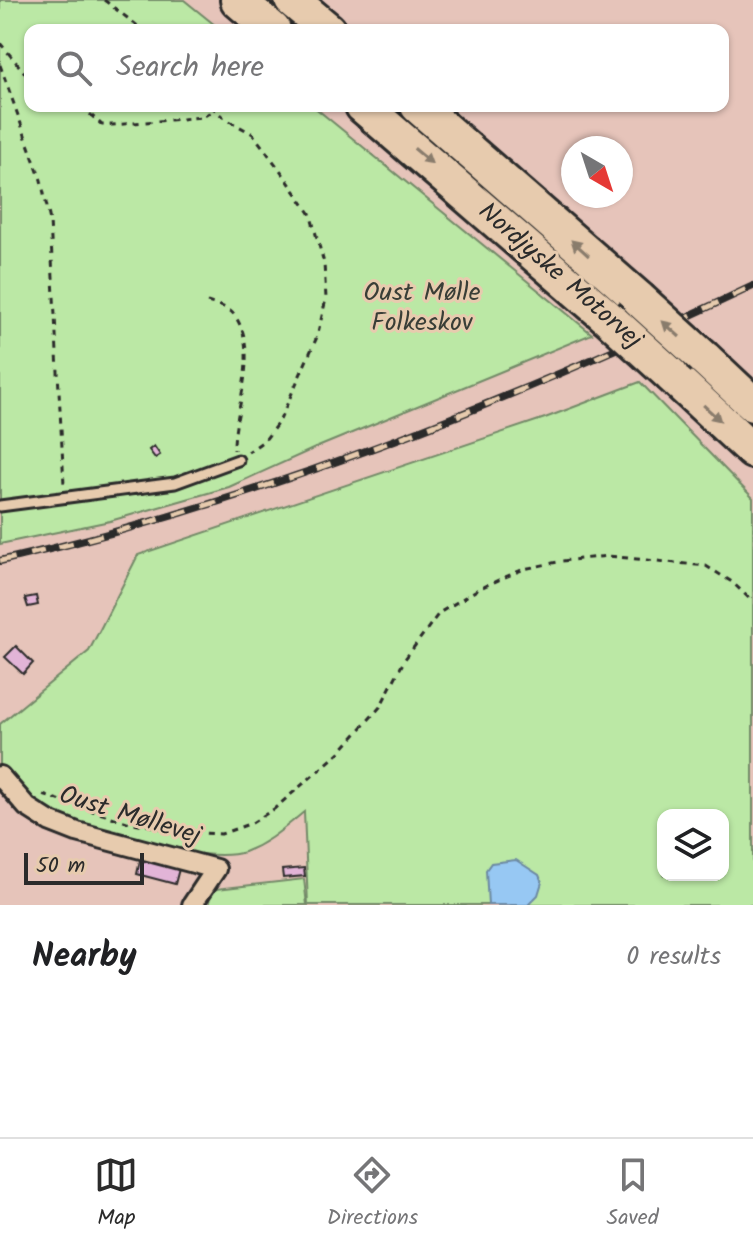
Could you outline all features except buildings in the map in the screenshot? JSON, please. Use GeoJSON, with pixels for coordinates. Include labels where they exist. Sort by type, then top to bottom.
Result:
{"type":"FeatureCollection","features":[{"type":"Feature","properties":{"kind":"highway"},"geometry":{"type":"LineString","coordinates":[[238,0],[266,24]]}},
{"type":"Feature","properties":{"kind":"highway"},"geometry":{"type":"LineString","coordinates":[[292,0],[321,24]]}},
{"type":"Feature","properties":{"kind":"highway","name":"Nordjyske Motorvej"},"geometry":{"type":"LineString","coordinates":[[370,112],[606,316],[753,451]]}},
{"type":"Feature","properties":{"kind":"highway","name":"Nordjyske Motorvej"},"geometry":{"type":"LineString","coordinates":[[425,112],[639,299],[753,404]]}},
{"type":"Feature","properties":{"kind":"street","name":"Oust Møllevej"},"geometry":{"type":"LineString","coordinates":[[6,783],[27,807],[63,827],[216,869],[192,905]]}},
{"type":"Feature","properties":{"kind":"lane"},"geometry":{"type":"LineString","coordinates":[[0,506],[175,483],[238,460]]}},
{"type":"Feature","properties":{"kind":"path"},"geometry":{"type":"LineString","coordinates":[[104,0],[135,24]]}},
{"type":"Feature","properties":{"kind":"path"},"geometry":{"type":"LineString","coordinates":[[0,43],[24,72]]}},
{"type":"Feature","properties":{"kind":"path"},"geometry":{"type":"LineString","coordinates":[[0,65],[41,180],[50,221],[65,498]]}},
{"type":"Feature","properties":{"kind":"path"},"geometry":{"type":"LineString","coordinates":[[88,112],[102,125],[112,125],[203,117],[209,112]]}},
{"type":"Feature","properties":{"kind":"path"},"geometry":{"type":"LineString","coordinates":[[207,302],[227,309],[235,316],[241,332],[245,368],[233,448],[238,460],[265,440],[292,396],[317,337],[326,299],[324,263],[310,213],[283,174],[253,134],[218,112]]}},
{"type":"Feature","properties":{"kind":"path"},"geometry":{"type":"LineString","coordinates":[[6,783],[127,822],[185,832],[221,834],[252,823],[274,809],[339,753],[380,707],[405,659],[439,613],[480,588],[524,569],[608,556],[706,566],[732,582],[753,602]]}},
{"type":"Feature","properties":{"kind":"green space","name":"Oust Mølle Folkeskov"},"geometry":{"type":"Polygon","coordinates":[[[0,0],[184,0],[214,24],[24,24],[24,112],[320,112],[592,334],[229,487],[110,521],[0,544],[0,0]]]}},
{"type":"Feature","properties":{"kind":"green space"},"geometry":{"type":"Polygon","coordinates":[[[640,382],[753,498],[753,905],[308,905],[304,812],[268,840],[244,852],[226,855],[171,850],[106,836],[53,818],[37,809],[0,769],[0,724],[89,651],[138,555],[545,418],[640,382]]]}},
{"type":"Feature","properties":{"kind":"green space"},"geometry":{"type":"Polygon","coordinates":[[[304,879],[307,905],[210,905],[208,890],[304,879]]]}},
{"type":"Feature","properties":{"kind":"water"},"geometry":{"type":"Polygon","coordinates":[[[516,860],[539,875],[542,882],[538,895],[528,905],[488,905],[486,870],[491,863],[516,860]]]}},
{"type":"Feature","properties":{"kind":"railway"},"geometry":{"type":"LineString","coordinates":[[0,561],[194,509],[384,444],[570,369],[753,286]]}}]}
